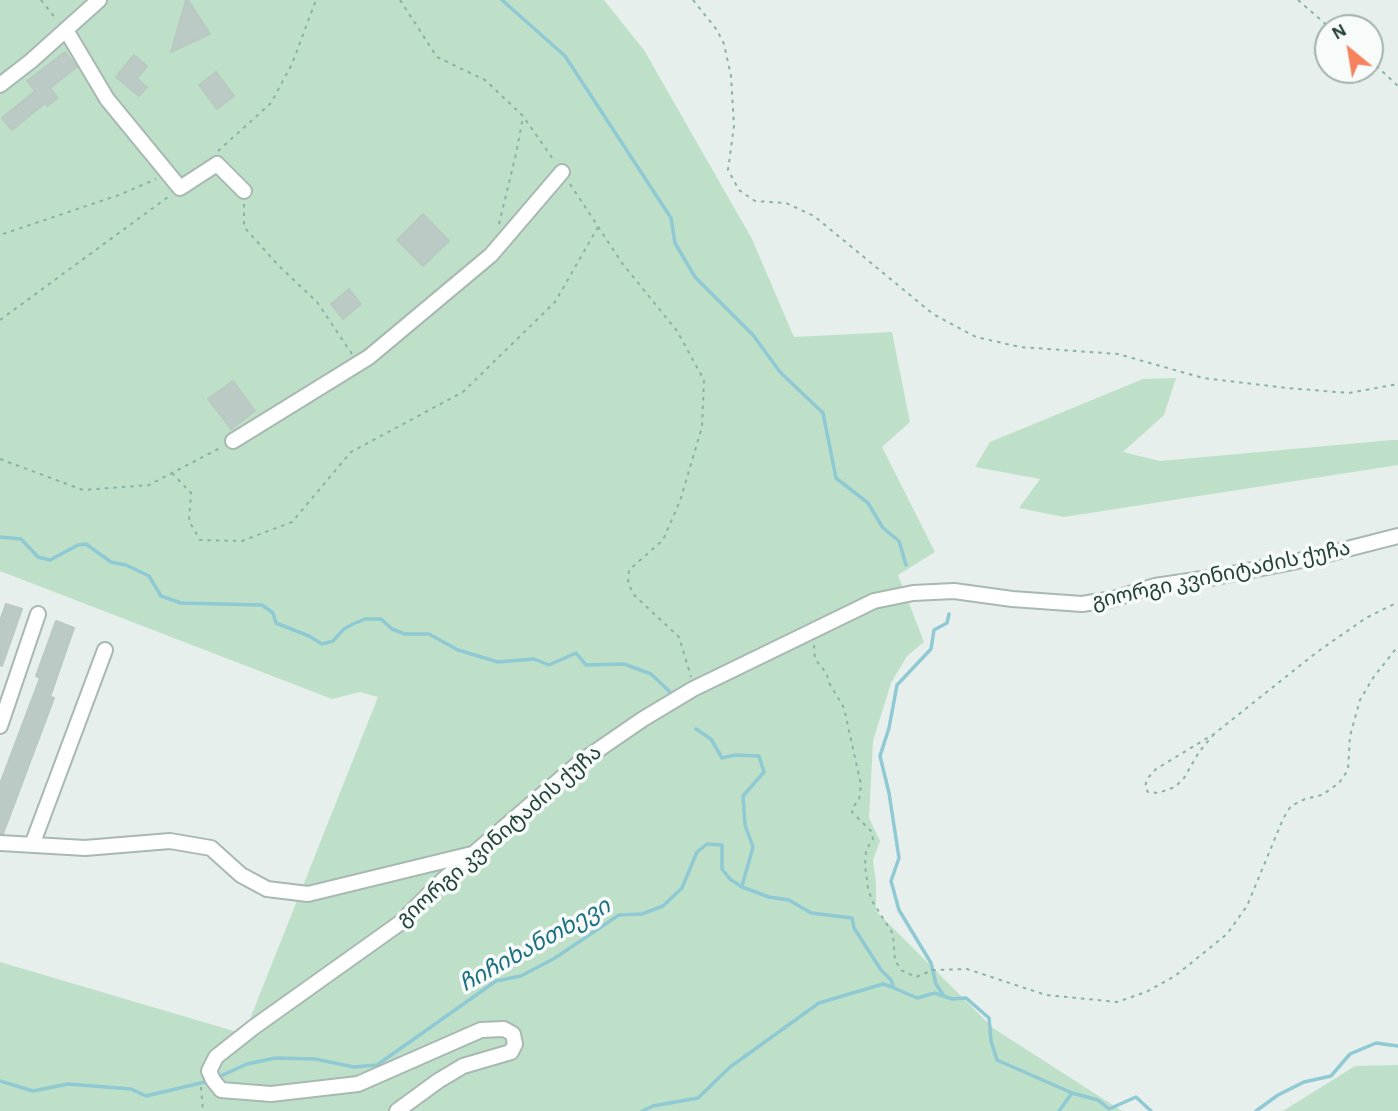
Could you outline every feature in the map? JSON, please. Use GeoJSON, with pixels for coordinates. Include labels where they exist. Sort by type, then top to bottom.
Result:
{"type":"FeatureCollection","features":[{"type":"Feature","properties":{"kind":"street"},"geometry":{"type":"LineString","coordinates":[[0,85],[99,0]]}},
{"type":"Feature","properties":{"kind":"street"},"geometry":{"type":"LineString","coordinates":[[66,30],[107,99],[180,188],[218,164],[244,191]]}},
{"type":"Feature","properties":{"kind":"street"},"geometry":{"type":"LineString","coordinates":[[233,441],[358,363],[491,254],[562,172]]}},
{"type":"Feature","properties":{"kind":"street","name":"გიორგი კვინიტაძის ქუჩა"},"geometry":{"type":"LineString","coordinates":[[397,1111],[463,1066],[511,1052],[515,1044],[513,1034],[504,1028],[481,1030],[378,1077],[346,1085],[271,1094],[221,1090],[209,1071],[216,1057],[400,923],[444,879],[579,762],[693,689],[874,601],[913,593],[954,591],[1082,604],[1113,599],[1155,586],[1216,578],[1308,559],[1398,536]]}},
{"type":"Feature","properties":{"kind":"street"},"geometry":{"type":"LineString","coordinates":[[0,726],[38,614]]}},
{"type":"Feature","properties":{"kind":"street"},"geometry":{"type":"LineString","coordinates":[[32,845],[105,650]]}},
{"type":"Feature","properties":{"kind":"street"},"geometry":{"type":"LineString","coordinates":[[0,843],[85,848],[170,841],[211,848],[241,875],[267,889],[308,894],[476,853]]}},
{"type":"Feature","properties":{"kind":"path"},"geometry":{"type":"LineString","coordinates":[[41,0],[66,30]]}},
{"type":"Feature","properties":{"kind":"path"},"geometry":{"type":"LineString","coordinates":[[215,153],[224,148],[271,103],[292,64],[316,0]]}},
{"type":"Feature","properties":{"kind":"path"},"geometry":{"type":"LineString","coordinates":[[400,0],[437,57],[485,80],[523,116],[622,263],[677,331],[704,380],[702,427],[680,501],[663,540],[629,570],[628,583],[634,595],[679,637],[690,666],[693,689]]}},
{"type":"Feature","properties":{"kind":"path"},"geometry":{"type":"LineString","coordinates":[[692,0],[717,30],[724,44],[731,76],[734,126],[728,170],[738,190],[755,201],[786,203],[814,216],[933,314],[976,337],[1020,347],[1108,353],[1203,378],[1349,393],[1398,384]]}},
{"type":"Feature","properties":{"kind":"path"},"geometry":{"type":"LineString","coordinates":[[1298,0],[1314,14]]}},
{"type":"Feature","properties":{"kind":"path"},"geometry":{"type":"LineString","coordinates":[[1384,73],[1398,86]]}},
{"type":"Feature","properties":{"kind":"path"},"geometry":{"type":"LineString","coordinates":[[497,229],[523,116]]}},
{"type":"Feature","properties":{"kind":"path"},"geometry":{"type":"LineString","coordinates":[[3,234],[119,195],[168,174]]}},
{"type":"Feature","properties":{"kind":"path"},"geometry":{"type":"LineString","coordinates":[[0,320],[180,188]]}},
{"type":"Feature","properties":{"kind":"path"},"geometry":{"type":"LineString","coordinates":[[244,191],[244,227],[278,265],[317,302],[358,363]]}},
{"type":"Feature","properties":{"kind":"path"},"geometry":{"type":"LineString","coordinates":[[172,473],[191,493],[189,521],[200,540],[242,541],[292,522],[351,452],[463,392],[555,302],[598,227]]}},
{"type":"Feature","properties":{"kind":"path"},"geometry":{"type":"LineString","coordinates":[[0,459],[83,490],[149,485],[233,441]]}},
{"type":"Feature","properties":{"kind":"path"},"geometry":{"type":"LineString","coordinates":[[1214,734],[1199,752],[1184,778],[1175,786],[1158,793],[1148,792],[1145,787],[1147,779],[1156,769],[1214,734],[1317,652],[1366,618],[1398,602]]}},
{"type":"Feature","properties":{"kind":"path"},"geometry":{"type":"LineString","coordinates":[[814,629],[815,659],[827,674],[828,681],[844,708],[861,785],[859,800],[852,813],[872,831],[873,839],[866,850],[864,865],[868,888],[872,901],[893,934],[895,960],[901,970],[916,977],[933,970],[967,969],[1046,995],[1117,1002],[1146,992],[1175,976],[1227,934],[1247,906],[1291,806],[1322,795],[1339,783],[1348,770],[1350,736],[1360,700],[1398,646]]}},
{"type":"Feature","properties":{"kind":"green space"},"geometry":{"type":"Polygon","coordinates":[[[0,0],[604,0],[644,50],[752,239],[794,337],[892,332],[910,422],[882,447],[935,552],[898,575],[924,642],[907,656],[891,683],[873,741],[869,818],[880,841],[873,860],[876,911],[993,1028],[1122,1111],[0,1111],[0,962],[244,1034],[378,697],[360,692],[332,699],[0,571],[0,0]]]}},
{"type":"Feature","properties":{"kind":"green space"},"geometry":{"type":"Polygon","coordinates":[[[1176,378],[1164,415],[1123,452],[1160,461],[1398,440],[1398,465],[1064,517],[1019,508],[1040,479],[975,467],[990,442],[1143,379],[1176,378]]]}},
{"type":"Feature","properties":{"kind":"green space"},"geometry":{"type":"Polygon","coordinates":[[[1398,1065],[1398,1111],[1283,1111],[1355,1066],[1398,1065]]]}},
{"type":"Feature","properties":{"kind":"building"},"geometry":{"type":"Polygon","coordinates":[[[186,0],[210,34],[171,52],[186,0]]]}},
{"type":"Feature","properties":{"kind":"building"},"geometry":{"type":"Polygon","coordinates":[[[65,52],[77,67],[50,88],[58,98],[47,106],[45,103],[12,130],[2,118],[35,91],[27,81],[65,52]]]}},
{"type":"Feature","properties":{"kind":"building"},"geometry":{"type":"Polygon","coordinates":[[[134,55],[147,66],[137,79],[147,87],[139,96],[116,77],[134,55]]]}},
{"type":"Feature","properties":{"kind":"building"},"geometry":{"type":"Polygon","coordinates":[[[216,72],[234,96],[217,109],[199,85],[216,72]]]}},
{"type":"Feature","properties":{"kind":"building"},"geometry":{"type":"Polygon","coordinates":[[[423,214],[449,241],[423,266],[397,240],[423,214]]]}},
{"type":"Feature","properties":{"kind":"building"},"geometry":{"type":"Polygon","coordinates":[[[349,289],[361,304],[343,319],[331,304],[349,289]]]}},
{"type":"Feature","properties":{"kind":"building"},"geometry":{"type":"Polygon","coordinates":[[[233,381],[255,411],[231,429],[208,399],[233,381]]]}},
{"type":"Feature","properties":{"kind":"building"},"geometry":{"type":"Polygon","coordinates":[[[6,604],[22,609],[2,666],[0,621],[6,604]]]}},
{"type":"Feature","properties":{"kind":"building"},"geometry":{"type":"Polygon","coordinates":[[[56,621],[74,628],[50,697],[54,698],[3,834],[0,833],[0,784],[40,678],[36,676],[56,621]]]}},
{"type":"Feature","properties":{"kind":"waterway"},"geometry":{"type":"LineString","coordinates":[[502,0],[565,56],[671,218],[675,243],[695,277],[753,335],[780,372],[823,413],[836,478],[868,503],[883,528],[899,541],[906,565]]}},
{"type":"Feature","properties":{"kind":"waterway"},"geometry":{"type":"LineString","coordinates":[[0,537],[21,539],[38,557],[50,560],[78,545],[86,544],[111,562],[126,565],[149,576],[161,596],[181,603],[262,605],[273,613],[276,623],[322,644],[333,641],[353,624],[365,619],[381,619],[392,629],[405,634],[429,634],[458,650],[498,662],[534,659],[549,665],[576,653],[586,665],[624,664],[651,674],[669,691]]}},
{"type":"Feature","properties":{"kind":"waterway"},"geometry":{"type":"LineString","coordinates":[[944,996],[936,984],[931,963],[899,910],[891,881],[899,858],[880,756],[889,728],[897,685],[931,649],[934,630],[947,623],[949,614]]}},
{"type":"Feature","properties":{"kind":"waterway"},"geometry":{"type":"LineString","coordinates":[[696,729],[711,739],[722,758],[735,755],[759,756],[764,772],[743,796],[745,825],[753,847],[742,886]]}},
{"type":"Feature","properties":{"kind":"waterway","name":"ჩიჩიხანთხევი"},"geometry":{"type":"LineString","coordinates":[[216,1078],[247,1064],[275,1058],[315,1059],[354,1067],[377,1065],[496,981],[521,976],[555,958],[619,915],[642,914],[663,906],[682,888],[697,852],[707,844],[722,845],[722,869],[742,887],[769,897],[789,900],[811,913],[852,918],[854,928],[894,988],[917,998],[935,993],[952,999],[966,998],[989,1018],[991,1041],[997,1060],[1072,1093],[1098,1100],[1109,1109],[1136,1097],[1151,1111]]}},
{"type":"Feature","properties":{"kind":"waterway"},"geometry":{"type":"LineString","coordinates":[[642,1111],[653,1106],[698,1098],[730,1067],[819,1003],[883,984],[892,987]]}},
{"type":"Feature","properties":{"kind":"waterway","name":"ჩიჩიხანთხევი"},"geometry":{"type":"LineString","coordinates":[[1256,1111],[1278,1095],[1304,1082],[1331,1076],[1350,1054],[1376,1043],[1398,1046]]}},
{"type":"Feature","properties":{"kind":"waterway","name":"ჩიჩიხანთხევი"},"geometry":{"type":"LineString","coordinates":[[0,1081],[33,1091],[68,1084],[131,1089],[146,1096],[209,1081]]}},
{"type":"Feature","properties":{"kind":"waterway"},"geometry":{"type":"LineString","coordinates":[[1059,1111],[1072,1093]]}}]}
